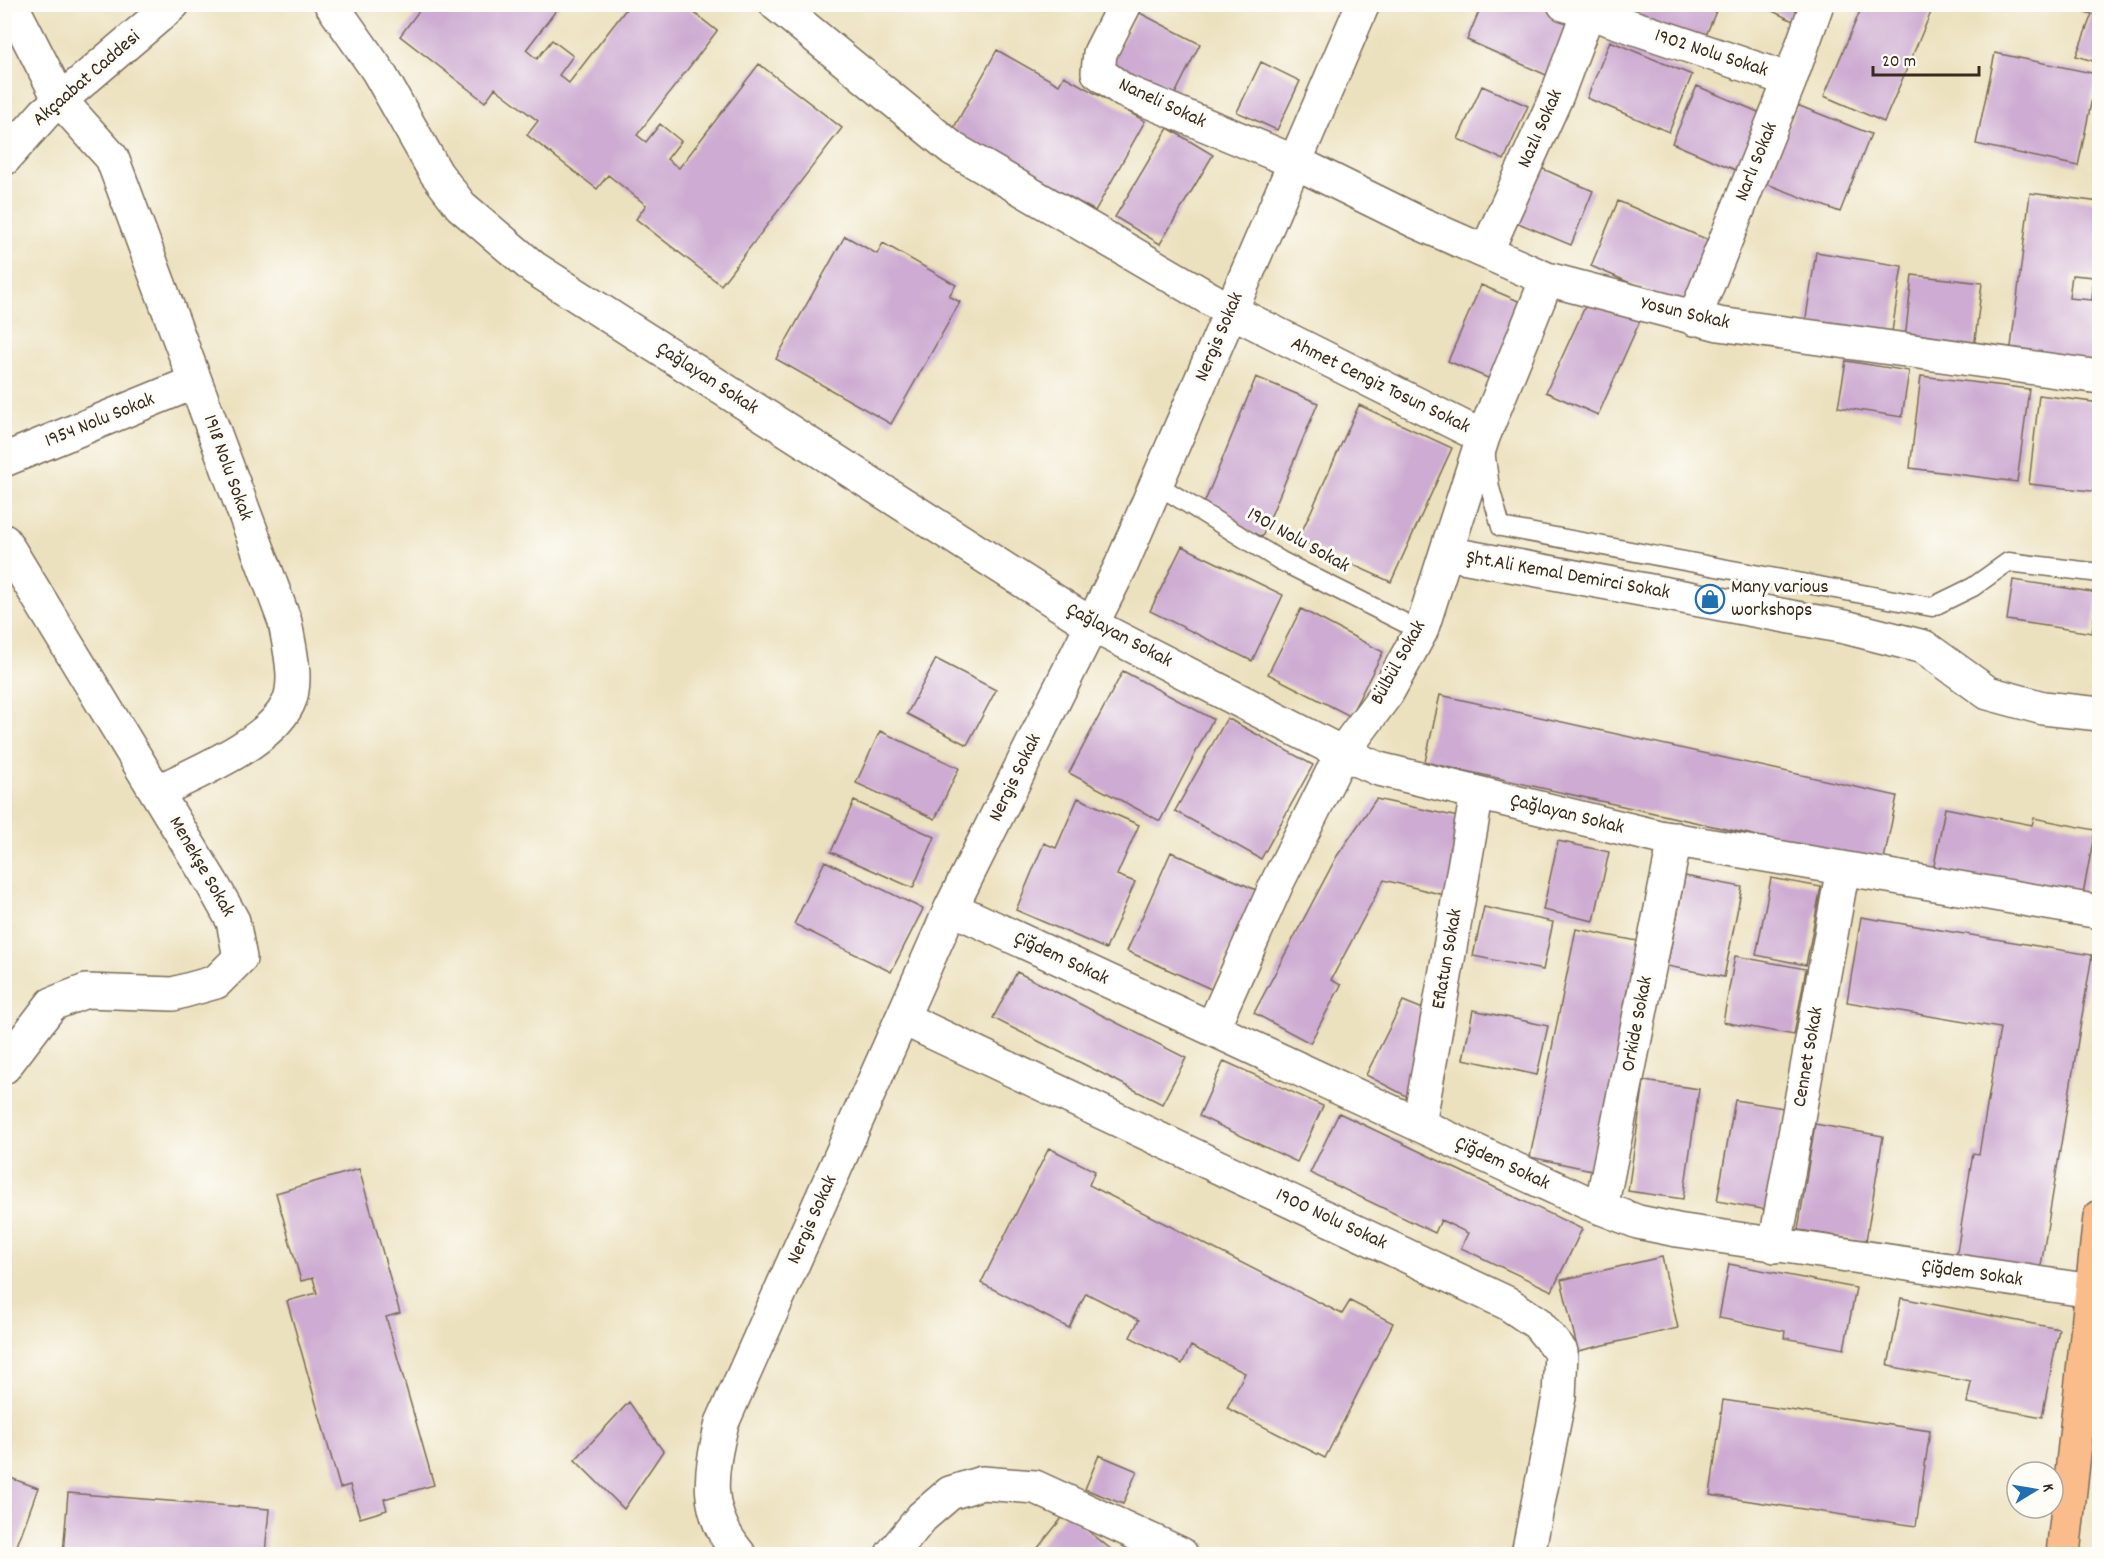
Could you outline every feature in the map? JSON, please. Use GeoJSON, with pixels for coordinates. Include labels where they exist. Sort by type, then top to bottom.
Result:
{"type":"FeatureCollection","features":[{"type":"Feature","properties":{"kind":"highway"},"geometry":{"type":"LineString","coordinates":[[2063,1554],[2100,1217]]}},
{"type":"Feature","properties":{"kind":"street","name":"1918 Nolu Sokak"},"geometry":{"type":"LineString","coordinates":[[11,4],[60,100],[112,158],[285,622],[294,667],[288,703],[256,741],[157,792]]}},
{"type":"Feature","properties":{"kind":"street","name":"Akçaabat Caddesi"},"geometry":{"type":"LineString","coordinates":[[4,159],[45,113],[173,4]]}},
{"type":"Feature","properties":{"kind":"street","name":"Çağlayan Sokak"},"geometry":{"type":"LineString","coordinates":[[331,4],[378,71],[436,172],[461,206],[534,268],[1092,625],[1342,753],[1378,769],[1675,840],[2100,912]]}},
{"type":"Feature","properties":{"kind":"street","name":"Ahmet Cengiz Tosun Sokak"},"geometry":{"type":"LineString","coordinates":[[776,4],[953,149],[1231,311],[1483,437]]}},
{"type":"Feature","properties":{"kind":"street","name":"Naneli Sokak"},"geometry":{"type":"LineString","coordinates":[[1125,4],[1100,53],[1098,72],[1124,91],[1295,162]]}},
{"type":"Feature","properties":{"kind":"street","name":"Nergis Sokak"},"geometry":{"type":"LineString","coordinates":[[740,1554],[718,1517],[711,1489],[713,1462],[722,1424],[951,908],[1092,625],[1156,484],[1363,4]]}},
{"type":"Feature","properties":{"kind":"street","name":"Narlı Sokak"},"geometry":{"type":"LineString","coordinates":[[1694,319],[1790,80],[1817,4]]}},
{"type":"Feature","properties":{"kind":"street","name":"1902 Nolu Sokak"},"geometry":{"type":"LineString","coordinates":[[1581,8],[1790,80]]}},
{"type":"Feature","properties":{"kind":"street","name":"Nazlı Sokak"},"geometry":{"type":"LineString","coordinates":[[1486,252],[1557,95],[1581,8]]}},
{"type":"Feature","properties":{"kind":"street","name":"Yosun Sokak"},"geometry":{"type":"LineString","coordinates":[[1295,162],[1417,222],[1547,279],[1694,319],[1846,343],[2100,377]]}},
{"type":"Feature","properties":{"kind":"street","name":"Bülbül Sokak"},"geometry":{"type":"LineString","coordinates":[[1212,1029],[1278,881],[1342,753],[1387,693],[1421,631],[1483,437],[1547,279]]}},
{"type":"Feature","properties":{"kind":"street","name":"1954 Nolu Sokak"},"geometry":{"type":"LineString","coordinates":[[4,460],[195,382]]}},
{"type":"Feature","properties":{"kind":"street","name":"Menekşe Sokak"},"geometry":{"type":"LineString","coordinates":[[4,541],[233,921],[240,958],[216,982],[173,994],[86,991],[52,1004],[4,1066]]}},
{"type":"Feature","properties":{"kind":"street","name":"Şht.Ali Kemal Demirci Sokak"},"geometry":{"type":"LineString","coordinates":[[1446,553],[1845,627],[1924,647],[1988,693],[2043,708],[2100,714]]}},
{"type":"Feature","properties":{"kind":"street","name":"Eflatun Sokak"},"geometry":{"type":"LineString","coordinates":[[1419,1125],[1477,793]]}},
{"type":"Feature","properties":{"kind":"street","name":"Orkide Sokak"},"geometry":{"type":"LineString","coordinates":[[1601,1208],[1675,840]]}},
{"type":"Feature","properties":{"kind":"street","name":"Cennet Sokak"},"geometry":{"type":"LineString","coordinates":[[1775,1246],[1843,868]]}},
{"type":"Feature","properties":{"kind":"street","name":"Çiğdem Sokak"},"geometry":{"type":"LineString","coordinates":[[951,908],[1419,1125],[1601,1208],[1638,1222],[1775,1246],[2092,1291]]}},
{"type":"Feature","properties":{"kind":"street","name":"1900 Nolu Sokak"},"geometry":{"type":"LineString","coordinates":[[902,1018],[1507,1303],[1537,1323],[1561,1352],[1559,1397],[1528,1554]]}},
{"type":"Feature","properties":{"kind":"street"},"geometry":{"type":"LineString","coordinates":[[892,1554],[922,1517],[950,1493],[982,1483],[1035,1487],[1181,1554]]}},
{"type":"Feature","properties":{"kind":"lane","name":"Ahmet Cengiz Tosun Sokak"},"geometry":{"type":"LineString","coordinates":[[1483,437],[1490,488],[1501,527],[1932,607],[1973,587],[2008,562],[2100,573]]}},
{"type":"Feature","properties":{"kind":"lane","name":"1901 Nolu Sokak"},"geometry":{"type":"LineString","coordinates":[[1156,484],[1281,561],[1421,631]]}},
{"type":"Feature","properties":{"kind":"building"},"geometry":{"type":"Polygon","coordinates":[[[424,4],[561,4],[526,50],[537,59],[552,40],[573,56],[559,75],[569,83],[630,4],[683,4],[717,31],[637,135],[646,142],[660,124],[681,141],[667,159],[679,168],[759,64],[842,128],[721,285],[636,219],[646,205],[608,175],[597,189],[527,135],[538,121],[495,88],[485,102],[400,36],[424,4]]]}},
{"type":"Feature","properties":{"kind":"building"},"geometry":{"type":"Polygon","coordinates":[[[1482,4],[1536,4],[1578,23],[1553,78],[1467,40],[1482,4]]]}},
{"type":"Feature","properties":{"kind":"building"},"geometry":{"type":"Polygon","coordinates":[[[1613,4],[1719,4],[1702,45],[1613,4]]]}},
{"type":"Feature","properties":{"kind":"building"},"geometry":{"type":"Polygon","coordinates":[[[1758,4],[1803,4],[1795,22],[1758,4]]]}},
{"type":"Feature","properties":{"kind":"building"},"geometry":{"type":"Polygon","coordinates":[[[1863,4],[1919,4],[1932,10],[1884,122],[1824,96],[1863,4]]]}},
{"type":"Feature","properties":{"kind":"building"},"geometry":{"type":"Polygon","coordinates":[[[2083,4],[2100,4],[2100,63],[2076,56],[2092,14],[2081,11],[2083,4]]]}},
{"type":"Feature","properties":{"kind":"building"},"geometry":{"type":"Polygon","coordinates":[[[1138,12],[1200,44],[1173,98],[1110,65],[1138,12]]]}},
{"type":"Feature","properties":{"kind":"building"},"geometry":{"type":"Polygon","coordinates":[[[1610,41],[1692,75],[1669,132],[1587,98],[1610,41]]]}},
{"type":"Feature","properties":{"kind":"building"},"geometry":{"type":"Polygon","coordinates":[[[997,50],[1059,85],[1064,76],[1145,121],[1095,211],[952,131],[997,50]]]}},
{"type":"Feature","properties":{"kind":"building"},"geometry":{"type":"Polygon","coordinates":[[[1995,53],[2097,74],[2078,166],[1976,144],[1995,53]]]}},
{"type":"Feature","properties":{"kind":"building"},"geometry":{"type":"Polygon","coordinates":[[[1261,62],[1300,81],[1277,130],[1237,112],[1261,62]]]}},
{"type":"Feature","properties":{"kind":"building"},"geometry":{"type":"Polygon","coordinates":[[[1482,86],[1528,106],[1504,160],[1458,139],[1482,86]]]}},
{"type":"Feature","properties":{"kind":"building"},"geometry":{"type":"Polygon","coordinates":[[[1697,86],[1763,114],[1738,171],[1672,143],[1697,86]]]}},
{"type":"Feature","properties":{"kind":"building"},"geometry":{"type":"Polygon","coordinates":[[[1797,105],[1871,134],[1840,212],[1767,184],[1797,105]]]}},
{"type":"Feature","properties":{"kind":"building"},"geometry":{"type":"Polygon","coordinates":[[[1168,128],[1213,155],[1160,244],[1115,217],[1168,128]]]}},
{"type":"Feature","properties":{"kind":"building"},"geometry":{"type":"Polygon","coordinates":[[[1534,165],[1593,191],[1571,245],[1511,220],[1534,165]]]}},
{"type":"Feature","properties":{"kind":"building"},"geometry":{"type":"Polygon","coordinates":[[[2030,193],[2100,202],[2100,367],[2010,355],[2030,193]],[[2072,275],[2069,298],[2092,300],[2094,277],[2072,275]]]}},
{"type":"Feature","properties":{"kind":"building"},"geometry":{"type":"Polygon","coordinates":[[[1618,201],[1715,243],[1688,308],[1591,266],[1618,201]]]}},
{"type":"Feature","properties":{"kind":"building"},"geometry":{"type":"Polygon","coordinates":[[[845,236],[877,254],[883,243],[956,285],[949,296],[960,302],[891,424],[776,359],[845,236]]]}},
{"type":"Feature","properties":{"kind":"building"},"geometry":{"type":"Polygon","coordinates":[[[1816,252],[1902,266],[1891,338],[1805,324],[1816,252]]]}},
{"type":"Feature","properties":{"kind":"building"},"geometry":{"type":"Polygon","coordinates":[[[1912,275],[1982,283],[1974,348],[1905,340],[1912,275]]]}},
{"type":"Feature","properties":{"kind":"building"},"geometry":{"type":"Polygon","coordinates":[[[1481,285],[1523,303],[1490,379],[1448,361],[1481,285]]]}},
{"type":"Feature","properties":{"kind":"building"},"geometry":{"type":"Polygon","coordinates":[[[1589,298],[1640,321],[1598,415],[1546,392],[1589,298]]]}},
{"type":"Feature","properties":{"kind":"building"},"geometry":{"type":"Polygon","coordinates":[[[1846,361],[1909,371],[1902,417],[1838,407],[1846,361]]]}},
{"type":"Feature","properties":{"kind":"building"},"geometry":{"type":"Polygon","coordinates":[[[1921,376],[2029,389],[2017,482],[1910,468],[1921,376]]]}},
{"type":"Feature","properties":{"kind":"building"},"geometry":{"type":"Polygon","coordinates":[[[1256,377],[1318,403],[1262,537],[1201,511],[1256,377]]]}},
{"type":"Feature","properties":{"kind":"building"},"geometry":{"type":"Polygon","coordinates":[[[2039,395],[2100,403],[2100,492],[2029,484],[2039,395]]]}},
{"type":"Feature","properties":{"kind":"building"},"geometry":{"type":"Polygon","coordinates":[[[1359,405],[1452,448],[1391,582],[1298,540],[1359,405]]]}},
{"type":"Feature","properties":{"kind":"building"},"geometry":{"type":"Polygon","coordinates":[[[1182,546],[1283,595],[1252,661],[1150,611],[1182,546]]]}},
{"type":"Feature","properties":{"kind":"building"},"geometry":{"type":"Polygon","coordinates":[[[2013,580],[2098,593],[2092,633],[2007,620],[2013,580]]]}},
{"type":"Feature","properties":{"kind":"building"},"geometry":{"type":"Polygon","coordinates":[[[1301,609],[1383,652],[1350,716],[1268,674],[1301,609]]]}},
{"type":"Feature","properties":{"kind":"building"},"geometry":{"type":"Polygon","coordinates":[[[936,659],[996,690],[967,745],[907,714],[936,659]]]}},
{"type":"Feature","properties":{"kind":"building"},"geometry":{"type":"Polygon","coordinates":[[[1123,671],[1213,719],[1160,821],[1069,773],[1123,671]]]}},
{"type":"Feature","properties":{"kind":"building"},"geometry":{"type":"Polygon","coordinates":[[[1440,695],[1897,796],[1883,864],[1425,762],[1440,695]]]}},
{"type":"Feature","properties":{"kind":"building"},"geometry":{"type":"Polygon","coordinates":[[[1227,718],[1313,765],[1261,859],[1175,811],[1227,718]]]}},
{"type":"Feature","properties":{"kind":"building"},"geometry":{"type":"Polygon","coordinates":[[[880,731],[959,768],[935,819],[856,783],[880,731]]]}},
{"type":"Feature","properties":{"kind":"building"},"geometry":{"type":"Polygon","coordinates":[[[1078,798],[1139,825],[1117,875],[1135,882],[1106,949],[1016,910],[1044,843],[1056,848],[1078,798]]]}},
{"type":"Feature","properties":{"kind":"building"},"geometry":{"type":"Polygon","coordinates":[[[1376,799],[1472,820],[1456,898],[1384,880],[1331,980],[1341,985],[1310,1043],[1254,1013],[1337,856],[1376,799]]]}},
{"type":"Feature","properties":{"kind":"building"},"geometry":{"type":"Polygon","coordinates":[[[854,801],[935,837],[913,888],[831,852],[854,801]]]}},
{"type":"Feature","properties":{"kind":"building"},"geometry":{"type":"Polygon","coordinates":[[[1945,808],[2032,825],[2034,818],[2095,830],[2081,905],[1932,876],[1945,808]]]}},
{"type":"Feature","properties":{"kind":"building"},"geometry":{"type":"Polygon","coordinates":[[[1558,841],[1609,852],[1594,921],[1543,910],[1558,841]]]}},
{"type":"Feature","properties":{"kind":"building"},"geometry":{"type":"Polygon","coordinates":[[[1171,852],[1256,890],[1211,989],[1127,951],[1171,852]]]}},
{"type":"Feature","properties":{"kind":"building"},"geometry":{"type":"Polygon","coordinates":[[[825,861],[923,909],[891,972],[794,924],[825,861]]]}},
{"type":"Feature","properties":{"kind":"building"},"geometry":{"type":"Polygon","coordinates":[[[1685,876],[1742,887],[1724,977],[1667,966],[1685,876]]]}},
{"type":"Feature","properties":{"kind":"building"},"geometry":{"type":"Polygon","coordinates":[[[1771,878],[1821,887],[1806,965],[1756,955],[1771,878]]]}},
{"type":"Feature","properties":{"kind":"building"},"geometry":{"type":"Polygon","coordinates":[[[1484,907],[1553,922],[1543,970],[1473,956],[1484,907]]]}},
{"type":"Feature","properties":{"kind":"building"},"geometry":{"type":"Polygon","coordinates":[[[1861,917],[2092,955],[2039,1278],[1955,1264],[1973,1153],[1979,1154],[2000,1028],[1847,1002],[1861,917]]]}},
{"type":"Feature","properties":{"kind":"building"},"geometry":{"type":"Polygon","coordinates":[[[1576,929],[1653,944],[1606,1173],[1530,1157],[1576,929]]]}},
{"type":"Feature","properties":{"kind":"building"},"geometry":{"type":"Polygon","coordinates":[[[1735,956],[1806,969],[1794,1035],[1723,1022],[1735,956]]]}},
{"type":"Feature","properties":{"kind":"building"},"geometry":{"type":"Polygon","coordinates":[[[1017,972],[1186,1058],[1162,1104],[993,1018],[1017,972]]]}},
{"type":"Feature","properties":{"kind":"building"},"geometry":{"type":"Polygon","coordinates":[[[1403,1001],[1438,1015],[1408,1097],[1366,1075],[1403,1001]]]}},
{"type":"Feature","properties":{"kind":"building"},"geometry":{"type":"Polygon","coordinates":[[[1473,1010],[1548,1026],[1537,1075],[1463,1059],[1473,1010]]]}},
{"type":"Feature","properties":{"kind":"building"},"geometry":{"type":"Polygon","coordinates":[[[1224,1061],[1323,1106],[1297,1162],[1199,1116],[1224,1061]]]}},
{"type":"Feature","properties":{"kind":"building"},"geometry":{"type":"Polygon","coordinates":[[[1644,1081],[1699,1089],[1683,1199],[1628,1191],[1644,1081]]]}},
{"type":"Feature","properties":{"kind":"building"},"geometry":{"type":"Polygon","coordinates":[[[1735,1100],[1784,1108],[1767,1210],[1717,1201],[1735,1100]]]}},
{"type":"Feature","properties":{"kind":"building"},"geometry":{"type":"Polygon","coordinates":[[[1339,1113],[1582,1229],[1552,1291],[1461,1248],[1468,1233],[1441,1220],[1435,1233],[1310,1173],[1339,1113]]]}},
{"type":"Feature","properties":{"kind":"building"},"geometry":{"type":"Polygon","coordinates":[[[1815,1124],[1883,1136],[1866,1241],[1798,1230],[1815,1124]]]}},
{"type":"Feature","properties":{"kind":"building"},"geometry":{"type":"Polygon","coordinates":[[[1049,1148],[1095,1171],[1089,1185],[1342,1314],[1350,1301],[1393,1323],[1325,1458],[1227,1408],[1245,1373],[1191,1346],[1182,1364],[1130,1337],[1139,1320],[1086,1293],[1069,1328],[981,1283],[1049,1148]]]}},
{"type":"Feature","properties":{"kind":"building"},"geometry":{"type":"Polygon","coordinates":[[[359,1169],[400,1313],[386,1317],[434,1485],[384,1499],[387,1510],[360,1518],[350,1485],[340,1488],[287,1301],[317,1293],[313,1278],[301,1281],[276,1193],[359,1169]]]}},
{"type":"Feature","properties":{"kind":"building"},"geometry":{"type":"Polygon","coordinates":[[[1662,1257],[1678,1328],[1578,1351],[1561,1280],[1662,1257]]]}},
{"type":"Feature","properties":{"kind":"building"},"geometry":{"type":"Polygon","coordinates":[[[1729,1264],[1856,1288],[1844,1349],[1784,1338],[1785,1331],[1719,1318],[1729,1264]]]}},
{"type":"Feature","properties":{"kind":"building"},"geometry":{"type":"Polygon","coordinates":[[[1901,1298],[2059,1329],[2042,1417],[1967,1403],[1971,1382],[1888,1366],[1901,1298]]]}},
{"type":"Feature","properties":{"kind":"building"},"geometry":{"type":"Polygon","coordinates":[[[1723,1400],[1930,1431],[1916,1526],[1710,1495],[1723,1400]]]}},
{"type":"Feature","properties":{"kind":"building"},"geometry":{"type":"Polygon","coordinates":[[[629,1402],[663,1451],[624,1509],[575,1460],[629,1402]]]}},
{"type":"Feature","properties":{"kind":"building"},"geometry":{"type":"Polygon","coordinates":[[[1099,1455],[1137,1471],[1123,1504],[1085,1489],[1099,1455]]]}},
{"type":"Feature","properties":{"kind":"building"},"geometry":{"type":"Polygon","coordinates":[[[5,1476],[38,1488],[14,1554],[5,1554],[5,1476]]]}},
{"type":"Feature","properties":{"kind":"building"},"geometry":{"type":"Polygon","coordinates":[[[68,1493],[269,1509],[265,1554],[63,1554],[68,1493]]]}},
{"type":"Feature","properties":{"kind":"building"},"geometry":{"type":"Polygon","coordinates":[[[1066,1513],[1117,1554],[1033,1554],[1066,1513]]]}},
{"type":"Feature","properties":{"kind":"place","name":"Many various workshops"},"geometry":{"type":"Point","coordinates":[1710,599]}}]}
